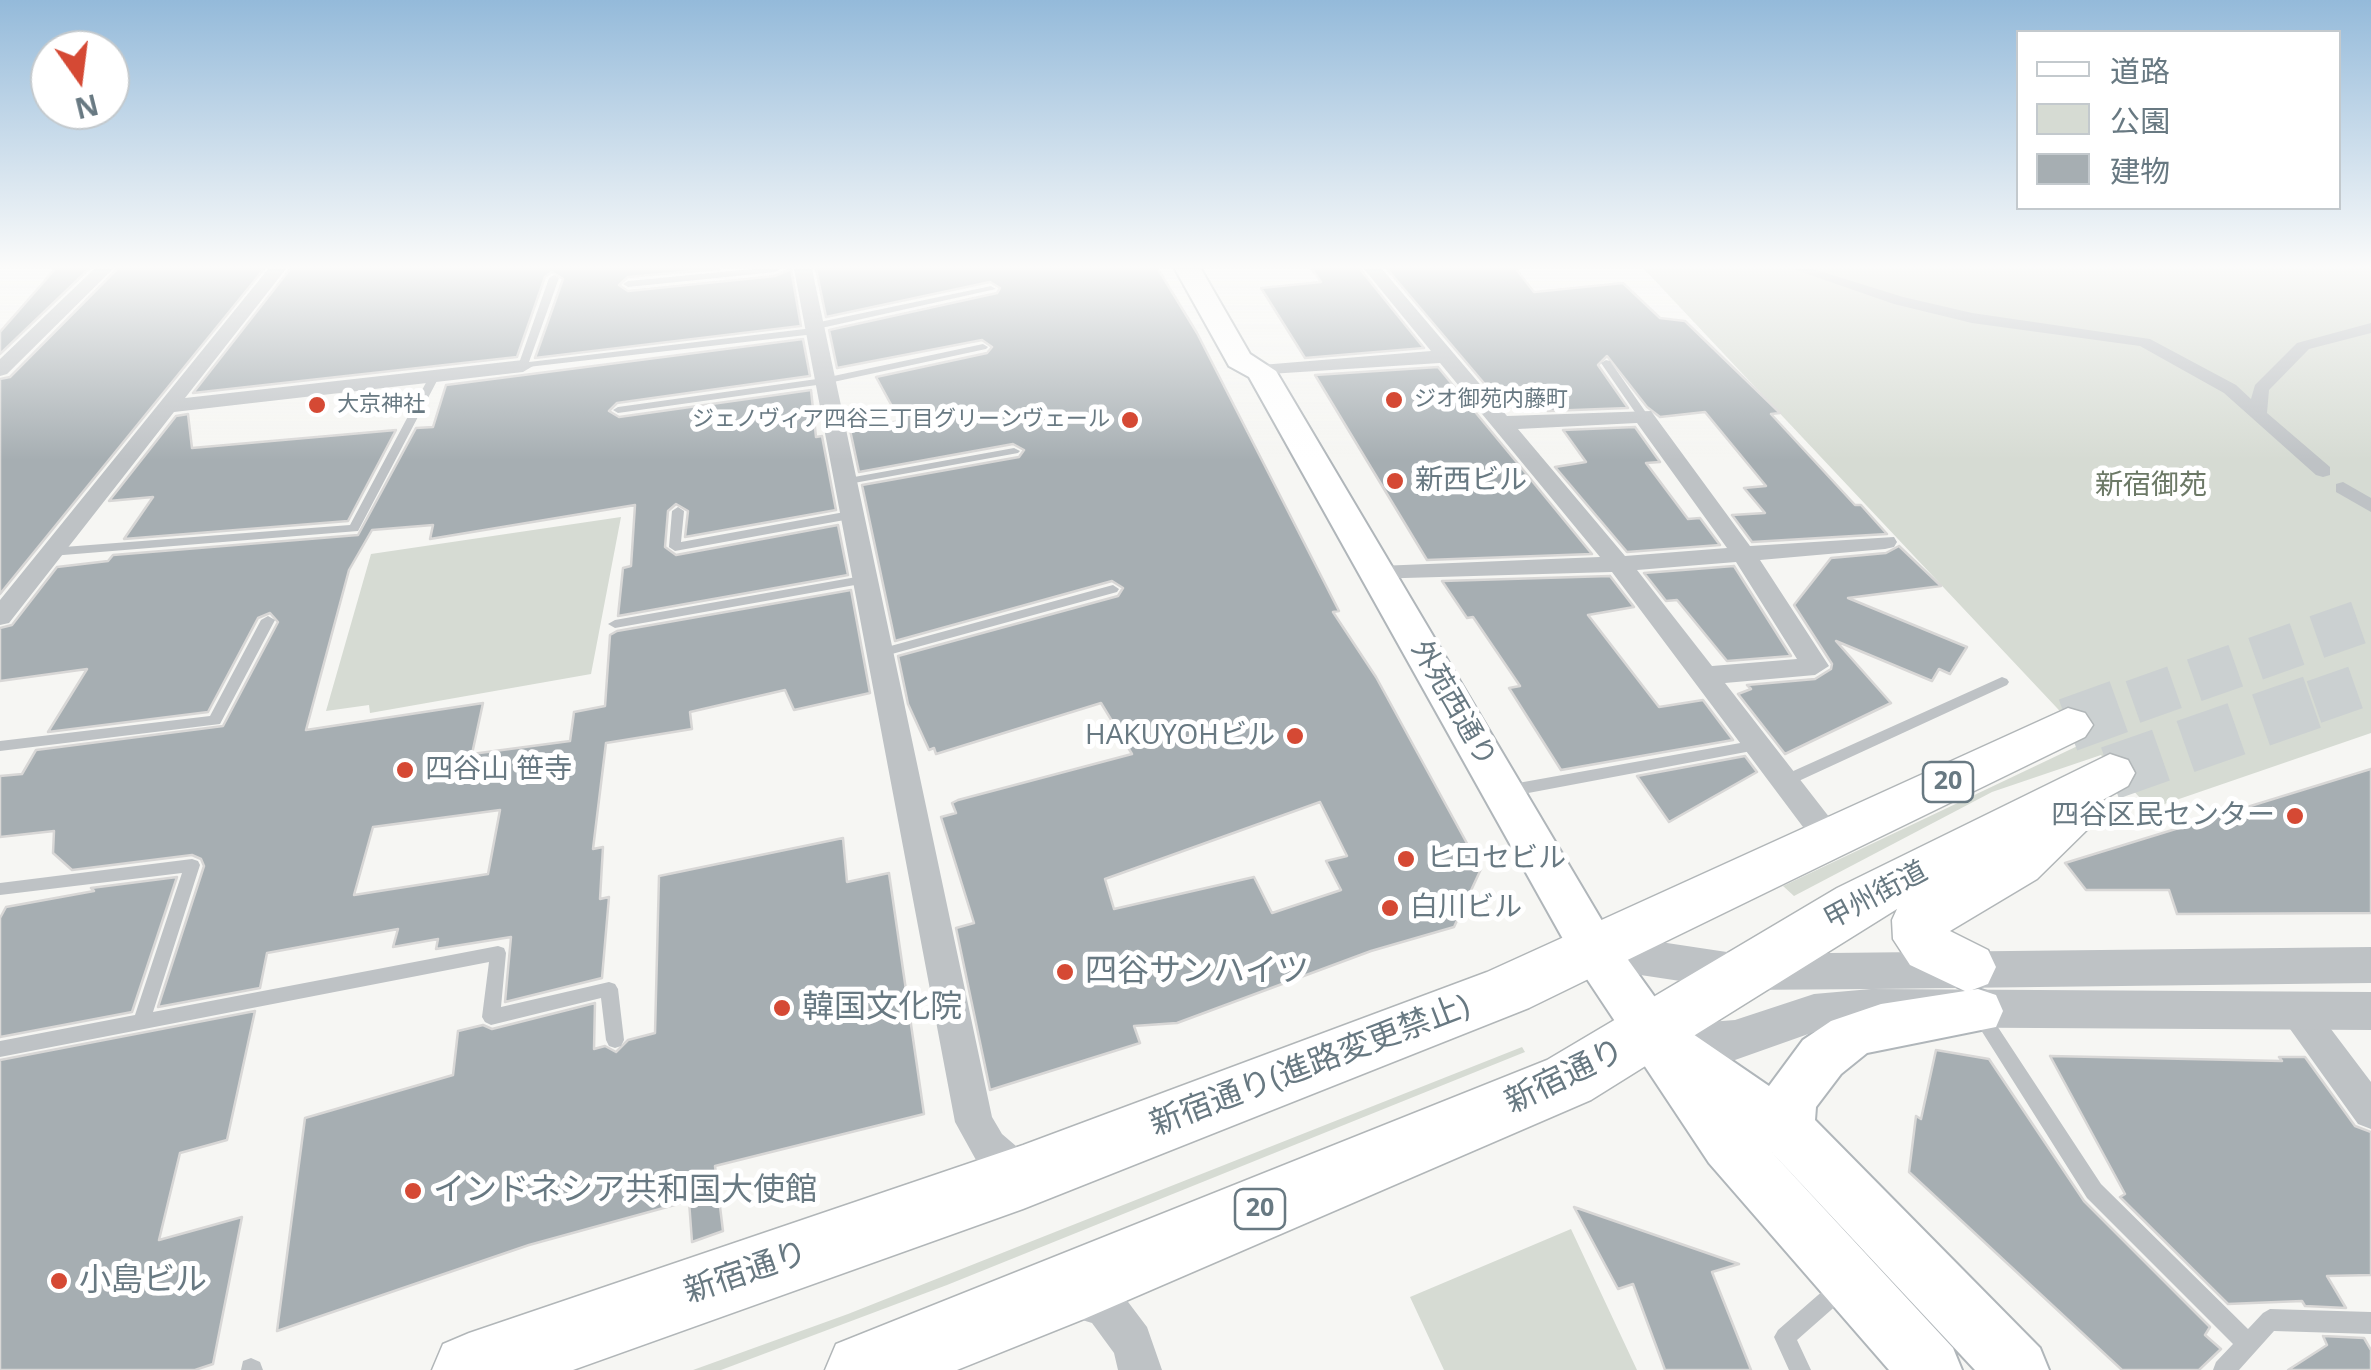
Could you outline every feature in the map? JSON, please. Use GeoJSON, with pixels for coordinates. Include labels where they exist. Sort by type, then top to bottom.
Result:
{"type":"FeatureCollection","features":[{"type":"Feature","properties":{"kind":"highway","name":"20"},"geometry":{"type":"LineString","coordinates":[[1594,950],[2068,725]]}},
{"type":"Feature","properties":{"kind":"highway","name":"甲州街道"},"geometry":{"type":"LineString","coordinates":[[1651,1034],[1740,972],[1857,904],[2110,774],[2018,864],[1920,920],[1922,939],[1973,989]]}},
{"type":"Feature","properties":{"kind":"highway","name":"新宿通り(進路変更禁止)"},"geometry":{"type":"LineString","coordinates":[[1023,1177],[1508,990],[1594,950]]}},
{"type":"Feature","properties":{"kind":"highway","name":"新宿通り"},"geometry":{"type":"LineString","coordinates":[[862,1370],[1060,1294],[1569,1080],[1651,1034]]}},
{"type":"Feature","properties":{"kind":"highway","name":"新宿通り"},"geometry":{"type":"LineString","coordinates":[[469,1370],[1023,1177]]}},
{"type":"Feature","properties":{"kind":"main road","name":"外苑西通り"},"geometry":{"type":"LineString","coordinates":[[1224,333],[1239,360],[1261,371],[1594,950],[1651,1034],[1729,1145],[1931,1370]]}},
{"type":"Feature","properties":{"kind":"main road","name":"外苑西通り"},"geometry":{"type":"LineString","coordinates":[[1256,333],[1269,356],[1261,371]]}},
{"type":"Feature","properties":{"kind":"main road"},"geometry":{"type":"LineString","coordinates":[[1787,1129],[1790,1100],[1822,1058],[1849,1037],[1973,989]]}},
{"type":"Feature","properties":{"kind":"main road","name":"外苑西通り"},"geometry":{"type":"LineString","coordinates":[[1651,1034],[1787,1129],[2018,1370]]}},
{"type":"Feature","properties":{"kind":"street"},"geometry":{"type":"LineString","coordinates":[[0,370],[38,333]]}},
{"type":"Feature","properties":{"kind":"street"},"geometry":{"type":"LineString","coordinates":[[0,616],[225,333]]}},
{"type":"Feature","properties":{"kind":"street"},"geometry":{"type":"LineString","coordinates":[[816,333],[842,482],[881,652],[974,1122],[989,1147],[1023,1177]]}},
{"type":"Feature","properties":{"kind":"street"},"geometry":{"type":"LineString","coordinates":[[1429,333],[1619,564],[1829,839]]}},
{"type":"Feature","properties":{"kind":"street"},"geometry":{"type":"LineString","coordinates":[[2079,333],[2144,342],[2230,389],[2323,472]]}},
{"type":"Feature","properties":{"kind":"street"},"geometry":{"type":"LineString","coordinates":[[2258,414],[2261,389],[2303,346],[2352,333]]}},
{"type":"Feature","properties":{"kind":"street"},"geometry":{"type":"LineString","coordinates":[[1261,371],[1449,356]]}},
{"type":"Feature","properties":{"kind":"street"},"geometry":{"type":"LineString","coordinates":[[166,407],[523,366]]}},
{"type":"Feature","properties":{"kind":"street"},"geometry":{"type":"LineString","coordinates":[[1506,423],[1643,416],[1745,556],[1815,666],[1704,676]]}},
{"type":"Feature","properties":{"kind":"street"},"geometry":{"type":"LineString","coordinates":[[2343,488],[2371,506]]}},
{"type":"Feature","properties":{"kind":"street"},"geometry":{"type":"LineString","coordinates":[[1379,574],[1619,564],[1885,542]]}},
{"type":"Feature","properties":{"kind":"street","name":"新宿通り"},"geometry":{"type":"LineString","coordinates":[[1594,950],[1740,972],[2297,1011],[2371,1011]]}},
{"type":"Feature","properties":{"kind":"street","name":"新宿通り"},"geometry":{"type":"LineString","coordinates":[[1651,1034],[1709,1042],[1735,1040],[1814,1013],[1871,1008],[1973,989],[2371,965]]}},
{"type":"Feature","properties":{"kind":"street"},"geometry":{"type":"LineString","coordinates":[[2297,1011],[2371,1112]]}},
{"type":"Feature","properties":{"kind":"street"},"geometry":{"type":"LineString","coordinates":[[1060,1294],[1104,1306],[1132,1342],[1140,1370]]}},
{"type":"Feature","properties":{"kind":"lane"},"geometry":{"type":"LineString","coordinates":[[535,333],[523,366],[784,333]]}},
{"type":"Feature","properties":{"kind":"lane"},"geometry":{"type":"LineString","coordinates":[[618,410],[824,381],[983,348]]}},
{"type":"Feature","properties":{"kind":"lane"},"geometry":{"type":"LineString","coordinates":[[1606,364],[1643,416]]}},
{"type":"Feature","properties":{"kind":"lane"},"geometry":{"type":"LineString","coordinates":[[51,552],[354,528],[434,376]]}},
{"type":"Feature","properties":{"kind":"lane"},"geometry":{"type":"LineString","coordinates":[[842,482],[1014,451]]}},
{"type":"Feature","properties":{"kind":"lane"},"geometry":{"type":"LineString","coordinates":[[678,510],[675,548],[850,515]]}},
{"type":"Feature","properties":{"kind":"lane"},"geometry":{"type":"LineString","coordinates":[[616,624],[862,580]]}},
{"type":"Feature","properties":{"kind":"lane"},"geometry":{"type":"LineString","coordinates":[[881,652],[1113,589]]}},
{"type":"Feature","properties":{"kind":"lane"},"geometry":{"type":"LineString","coordinates":[[0,746],[215,720],[268,620]]}},
{"type":"Feature","properties":{"kind":"lane"},"geometry":{"type":"LineString","coordinates":[[1785,781],[2002,682]]}},
{"type":"Feature","properties":{"kind":"lane"},"geometry":{"type":"LineString","coordinates":[[1503,791],[1757,745]]}},
{"type":"Feature","properties":{"kind":"lane"},"geometry":{"type":"LineString","coordinates":[[0,889],[192,865],[142,1020]]}},
{"type":"Feature","properties":{"kind":"lane"},"geometry":{"type":"LineString","coordinates":[[0,1050],[498,953],[491,1017],[609,989],[615,1040]]}},
{"type":"Feature","properties":{"kind":"lane"},"geometry":{"type":"LineString","coordinates":[[1973,989],[2094,1191],[2249,1345]]}},
{"type":"Feature","properties":{"kind":"lane"},"geometry":{"type":"LineString","coordinates":[[1800,1370],[1785,1337],[1848,1281]]}},
{"type":"Feature","properties":{"kind":"lane"},"geometry":{"type":"LineString","coordinates":[[2224,1370],[2270,1320],[2371,1323]]}},
{"type":"Feature","properties":{"kind":"green space","name":"新宿御苑"},"geometry":{"type":"Polygon","coordinates":[[[1704,333],[2371,333],[2371,733],[2150,809],[2101,755],[1992,792],[1794,896],[1783,886],[2088,741],[1704,333]]]}},
{"type":"Feature","properties":{"kind":"green space"},"geometry":{"type":"Polygon","coordinates":[[[621,517],[591,674],[370,713],[369,705],[326,711],[371,554],[621,517]]]}},
{"type":"Feature","properties":{"kind":"green space"},"geometry":{"type":"Polygon","coordinates":[[[1522,1047],[1525,1052],[947,1285],[721,1370],[693,1370],[848,1314],[1522,1047]]]}},
{"type":"Feature","properties":{"kind":"green space"},"geometry":{"type":"Polygon","coordinates":[[[1571,1229],[1637,1370],[1444,1370],[1410,1297],[1571,1229]]]}},
{"type":"Feature","properties":{"kind":"building"},"geometry":{"type":"Polygon","coordinates":[[[0,333],[22,333],[0,354],[0,333]]]}},
{"type":"Feature","properties":{"kind":"building"},"geometry":{"type":"Polygon","coordinates":[[[54,333],[212,333],[0,594],[0,379],[10,377],[54,333]]]}},
{"type":"Feature","properties":{"kind":"building"},"geometry":{"type":"Polygon","coordinates":[[[240,333],[525,333],[517,357],[193,393],[240,333]]]}},
{"type":"Feature","properties":{"kind":"building"},"geometry":{"type":"Polygon","coordinates":[[[544,333],[743,333],[535,358],[544,333]]]}},
{"type":"Feature","properties":{"kind":"building"},"geometry":{"type":"Polygon","coordinates":[[[830,333],[1197,333],[1339,611],[1333,612],[1376,677],[1481,869],[1454,927],[1371,951],[1177,1023],[1134,1026],[1140,1043],[990,1090],[956,928],[974,923],[941,817],[956,813],[952,803],[958,800],[1132,754],[1101,703],[936,754],[934,748],[929,750],[908,704],[898,656],[1118,596],[1123,588],[1112,581],[895,641],[862,485],[1019,457],[1024,450],[1013,444],[859,472],[850,430],[900,421],[876,377],[987,353],[992,347],[982,340],[837,368],[830,333]],[[1320,802],[1105,879],[1114,909],[1254,877],[1272,913],[1341,890],[1326,861],[1347,856],[1320,802]]]}},
{"type":"Feature","properties":{"kind":"building"},"geometry":{"type":"Polygon","coordinates":[[[1289,333],[1412,333],[1424,348],[1305,358],[1289,333]]]}},
{"type":"Feature","properties":{"kind":"building"},"geometry":{"type":"Polygon","coordinates":[[[1441,333],[1697,333],[1780,413],[1771,414],[1887,534],[1752,542],[1732,515],[1765,513],[1744,488],[1766,486],[1705,412],[1660,417],[1647,407],[1607,356],[1598,365],[1628,408],[1548,411],[1543,403],[1505,408],[1441,333]]]}},
{"type":"Feature","properties":{"kind":"building"},"geometry":{"type":"Polygon","coordinates":[[[803,339],[810,376],[617,403],[609,411],[619,417],[811,390],[816,437],[822,436],[836,510],[685,537],[688,511],[676,504],[668,511],[665,547],[676,555],[838,525],[848,575],[618,616],[623,568],[631,566],[635,505],[430,539],[433,525],[372,530],[349,570],[306,730],[483,703],[472,754],[570,741],[574,712],[605,706],[610,635],[617,631],[851,590],[870,693],[794,710],[785,690],[690,712],[692,729],[606,743],[593,849],[603,847],[600,899],[609,897],[602,978],[505,1002],[511,937],[436,949],[438,939],[393,947],[398,929],[267,953],[260,988],[158,1007],[204,866],[201,859],[192,855],[72,870],[53,853],[54,831],[0,837],[0,776],[22,774],[36,750],[223,726],[278,622],[270,613],[258,618],[208,712],[48,732],[87,669],[0,681],[0,628],[12,625],[57,567],[108,561],[113,555],[358,535],[416,428],[433,427],[446,385],[803,339]],[[500,810],[373,827],[354,895],[488,874],[500,810]]]}},
{"type":"Feature","properties":{"kind":"building"},"geometry":{"type":"Polygon","coordinates":[[[1438,367],[1592,554],[1427,560],[1315,375],[1438,367]]]}},
{"type":"Feature","properties":{"kind":"building"},"geometry":{"type":"Polygon","coordinates":[[[188,414],[192,448],[396,430],[348,521],[124,539],[153,497],[109,501],[176,416],[188,414]]]}},
{"type":"Feature","properties":{"kind":"building"},"geometry":{"type":"Polygon","coordinates":[[[1635,427],[1660,462],[1646,463],[1688,519],[1700,518],[1720,545],[1627,552],[1555,467],[1586,462],[1563,430],[1635,427]]]}},
{"type":"Feature","properties":{"kind":"building"},"geometry":{"type":"Polygon","coordinates":[[[1899,546],[1941,586],[1848,598],[1967,647],[1950,674],[1939,669],[1932,681],[1836,641],[1891,703],[1785,754],[1738,694],[1751,689],[1747,685],[1815,679],[1831,669],[1832,664],[1794,605],[1831,558],[1886,553],[1899,546]]]}},
{"type":"Feature","properties":{"kind":"building"},"geometry":{"type":"Polygon","coordinates":[[[1734,566],[1791,656],[1727,661],[1677,600],[1666,601],[1644,573],[1734,566]]]}},
{"type":"Feature","properties":{"kind":"building"},"geometry":{"type":"Polygon","coordinates":[[[1610,576],[1634,607],[1588,615],[1659,707],[1703,700],[1733,740],[1561,770],[1509,688],[1520,686],[1473,617],[1467,618],[1442,581],[1610,576]]]}},
{"type":"Feature","properties":{"kind":"building"},"geometry":{"type":"Polygon","coordinates":[[[1745,756],[1757,772],[1669,822],[1637,776],[1745,756]]]}},
{"type":"Feature","properties":{"kind":"building","name":"四谷区民センター"},"geometry":{"type":"Polygon","coordinates":[[[2371,769],[2371,913],[2177,914],[2169,890],[2086,890],[2065,863],[2371,769]]]}},
{"type":"Feature","properties":{"kind":"building"},"geometry":{"type":"Polygon","coordinates":[[[843,838],[847,882],[889,873],[924,1114],[715,1166],[723,1231],[692,1242],[689,1201],[529,1245],[277,1331],[305,1118],[453,1075],[458,1031],[483,1025],[492,1029],[595,1003],[594,1049],[605,1046],[616,1052],[628,1040],[655,1033],[659,876],[843,838]]]}},
{"type":"Feature","properties":{"kind":"building"},"geometry":{"type":"Polygon","coordinates":[[[177,877],[132,1012],[0,1037],[0,918],[6,907],[94,891],[91,888],[177,877]]]}},
{"type":"Feature","properties":{"kind":"building"},"geometry":{"type":"Polygon","coordinates":[[[255,1011],[227,1140],[180,1153],[159,1240],[242,1217],[213,1364],[195,1370],[0,1370],[0,1060],[255,1011]]]}},
{"type":"Feature","properties":{"kind":"building"},"geometry":{"type":"Polygon","coordinates":[[[1936,1050],[1989,1059],[2084,1201],[2210,1327],[2205,1335],[2221,1349],[2199,1370],[2122,1370],[1909,1172],[1916,1116],[1921,1119],[1936,1050]]]}},
{"type":"Feature","properties":{"kind":"building"},"geometry":{"type":"Polygon","coordinates":[[[2050,1056],[2282,1061],[2279,1057],[2305,1057],[2355,1126],[2371,1132],[2371,1275],[2327,1276],[2346,1308],[2305,1306],[2302,1301],[2228,1304],[2120,1197],[2125,1194],[2050,1056]]]}},
{"type":"Feature","properties":{"kind":"building"},"geometry":{"type":"Polygon","coordinates":[[[1574,1207],[1739,1264],[1712,1272],[1751,1370],[1665,1370],[1633,1284],[1618,1289],[1574,1207]]]}},
{"type":"Feature","properties":{"kind":"building"},"geometry":{"type":"Polygon","coordinates":[[[2323,1336],[2364,1338],[2371,1350],[2371,1370],[2288,1370],[2327,1345],[2323,1336]]]}},
{"type":"Feature","properties":{"kind":"tunnel"},"geometry":{"type":"LineString","coordinates":[[2133,702],[2371,618]]}},
{"type":"Feature","properties":{"kind":"tunnel"},"geometry":{"type":"LineString","coordinates":[[2314,702],[2371,682]]}},
{"type":"Feature","properties":{"kind":"tunnel"},"geometry":{"type":"LineString","coordinates":[[2068,725],[2140,699]]}},
{"type":"Feature","properties":{"kind":"tunnel"},"geometry":{"type":"LineString","coordinates":[[2110,773],[2321,699]]}},
{"type":"Feature","properties":{"kind":"place","name":"ジオ御苑内藤町"},"geometry":{"type":"Point","coordinates":[1394,400]}},
{"type":"Feature","properties":{"kind":"place","name":"大京神社"},"geometry":{"type":"Point","coordinates":[317,405]}},
{"type":"Feature","properties":{"kind":"place","name":"ジェノヴィア四谷三丁目グリーンヴェール"},"geometry":{"type":"Point","coordinates":[1130,420]}},
{"type":"Feature","properties":{"kind":"place","name":"新西ビル"},"geometry":{"type":"Point","coordinates":[1395,481]}},
{"type":"Feature","properties":{"kind":"place","name":"HAKUYOHビル"},"geometry":{"type":"Point","coordinates":[1295,736]}},
{"type":"Feature","properties":{"kind":"place","name":"四谷山 笹寺"},"geometry":{"type":"Point","coordinates":[405,770]}},
{"type":"Feature","properties":{"kind":"place","name":"四谷区民センター"},"geometry":{"type":"Point","coordinates":[2295,816]}},
{"type":"Feature","properties":{"kind":"place","name":"ヒロセビル"},"geometry":{"type":"Point","coordinates":[1406,859]}},
{"type":"Feature","properties":{"kind":"place","name":"白川ビル"},"geometry":{"type":"Point","coordinates":[1390,908]}},
{"type":"Feature","properties":{"kind":"place","name":"四谷サンハイツ"},"geometry":{"type":"Point","coordinates":[1065,972]}},
{"type":"Feature","properties":{"kind":"place","name":"韓国文化院"},"geometry":{"type":"Point","coordinates":[782,1008]}},
{"type":"Feature","properties":{"kind":"place","name":"インドネシア共和国大使館"},"geometry":{"type":"Point","coordinates":[413,1191]}},
{"type":"Feature","properties":{"kind":"place","name":"小島ビル"},"geometry":{"type":"Point","coordinates":[59,1281]}}]}
